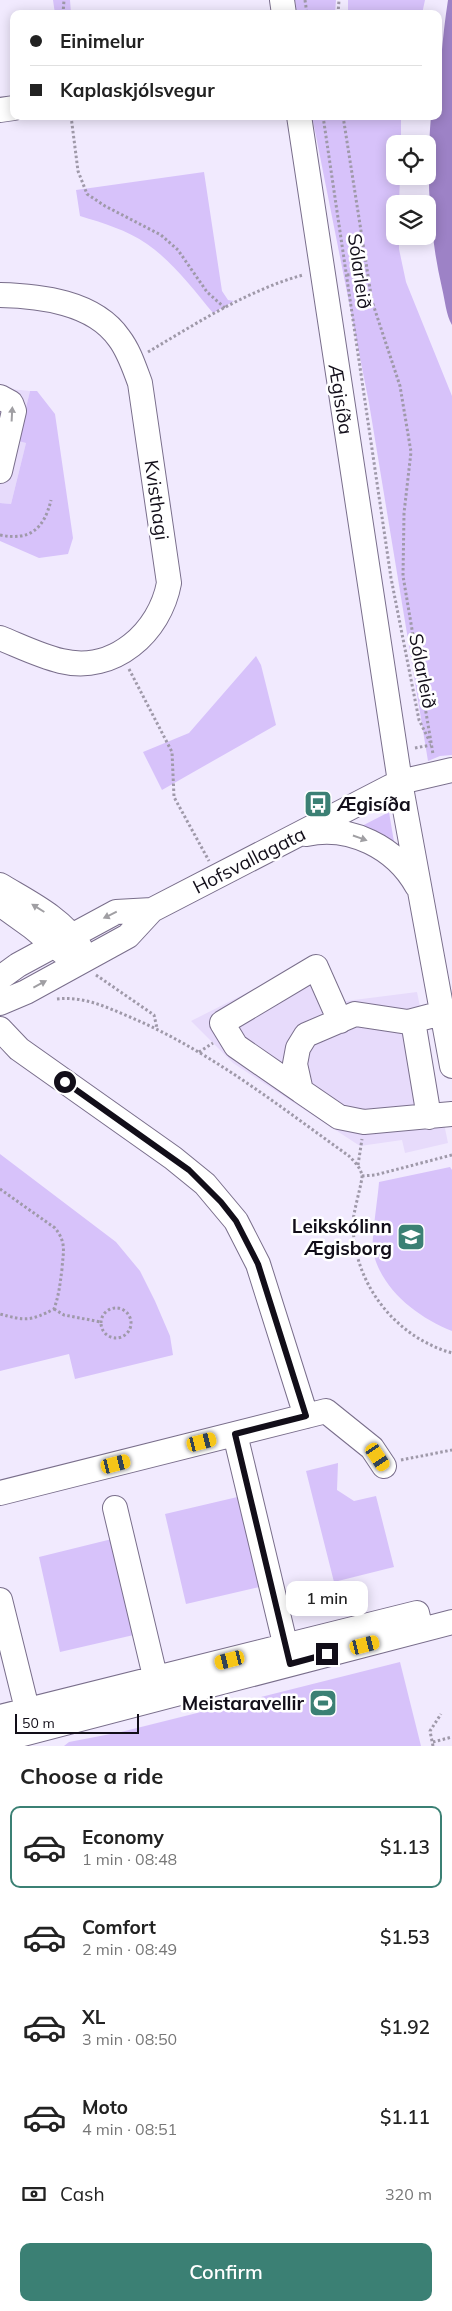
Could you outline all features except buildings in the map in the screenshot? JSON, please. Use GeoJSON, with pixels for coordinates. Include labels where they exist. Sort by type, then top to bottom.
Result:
{"type":"FeatureCollection","features":[{"type":"Feature","properties":{"kind":"street","name":"Ægisíða"},"geometry":{"type":"LineString","coordinates":[[300,120],[400,782],[452,1066]]}},
{"type":"Feature","properties":{"kind":"street","name":"Kvisthagi"},"geometry":{"type":"LineString","coordinates":[[0,295],[28,296],[68,304],[95,317],[118,336],[132,360],[140,383],[169,583],[162,607],[153,624],[141,638],[121,653],[98,661],[74,663],[44,656],[0,638]]}},
{"type":"Feature","properties":{"kind":"street"},"geometry":{"type":"LineString","coordinates":[[0,397],[11,403],[14,411],[0,471]]}},
{"type":"Feature","properties":{"kind":"street","name":"Hofsvallagata"},"geometry":{"type":"LineString","coordinates":[[0,1003],[85,965],[128,936],[152,910],[294,836],[400,782],[452,770]]}},
{"type":"Feature","properties":{"kind":"street"},"geometry":{"type":"LineString","coordinates":[[294,836],[327,832],[343,833],[370,842],[399,862],[419,890]]}},
{"type":"Feature","properties":{"kind":"street"},"geometry":{"type":"LineString","coordinates":[[0,885],[46,912],[64,941]]}},
{"type":"Feature","properties":{"kind":"street"},"geometry":{"type":"LineString","coordinates":[[0,904],[84,952],[85,965]]}},
{"type":"Feature","properties":{"kind":"street","name":"Hofsvallagata"},"geometry":{"type":"LineString","coordinates":[[0,978],[18,965],[116,912],[152,910]]}},
{"type":"Feature","properties":{"kind":"street"},"geometry":{"type":"LineString","coordinates":[[340,1021],[316,967],[222,1023],[236,1046],[339,1117],[364,1122],[452,1114]]}},
{"type":"Feature","properties":{"kind":"street"},"geometry":{"type":"LineString","coordinates":[[301,1091],[295,1064],[301,1042],[306,1036],[355,1014],[408,1022],[442,1013]]}},
{"type":"Feature","properties":{"kind":"street"},"geometry":{"type":"LineString","coordinates":[[413,1021],[428,1117]]}},
{"type":"Feature","properties":{"kind":"street"},"geometry":{"type":"LineString","coordinates":[[0,1029],[18,1049],[189,1170],[221,1202],[248,1242],[258,1264],[306,1416]]}},
{"type":"Feature","properties":{"kind":"street"},"geometry":{"type":"LineString","coordinates":[[0,1493],[326,1411],[372,1448],[384,1466]]}},
{"type":"Feature","properties":{"kind":"street"},"geometry":{"type":"LineString","coordinates":[[235,1434],[288,1655]]}},
{"type":"Feature","properties":{"kind":"street"},"geometry":{"type":"LineString","coordinates":[[115,1508],[158,1688]]}},
{"type":"Feature","properties":{"kind":"street"},"geometry":{"type":"LineString","coordinates":[[0,1600],[31,1730]]}},
{"type":"Feature","properties":{"kind":"street"},"geometry":{"type":"LineString","coordinates":[[0,1740],[158,1688],[288,1655],[420,1630],[452,1622]]}},
{"type":"Feature","properties":{"kind":"street"},"geometry":{"type":"LineString","coordinates":[[0,1717],[31,1730]]}},
{"type":"Feature","properties":{"kind":"path"},"geometry":{"type":"LineString","coordinates":[[72,120],[78,171],[87,194],[105,206],[161,235],[178,250],[207,292],[225,308]]}},
{"type":"Feature","properties":{"kind":"path","name":"Sólarleið"},"geometry":{"type":"LineString","coordinates":[[324,120],[391,578],[419,720],[431,745]]}},
{"type":"Feature","properties":{"kind":"path","name":"Sólarleið"},"geometry":{"type":"LineString","coordinates":[[344,120],[372,301],[400,386],[411,452],[404,513],[404,576],[431,745]]}},
{"type":"Feature","properties":{"kind":"path"},"geometry":{"type":"LineString","coordinates":[[347,275],[367,273]]}},
{"type":"Feature","properties":{"kind":"path"},"geometry":{"type":"LineString","coordinates":[[132,360],[225,308],[282,281],[309,274]]}},
{"type":"Feature","properties":{"kind":"path"},"geometry":{"type":"LineString","coordinates":[[0,535],[14,538],[34,531],[46,516],[51,500]]}},
{"type":"Feature","properties":{"kind":"path"},"geometry":{"type":"LineString","coordinates":[[121,653],[172,752],[174,798],[218,876]]}},
{"type":"Feature","properties":{"kind":"path"},"geometry":{"type":"LineString","coordinates":[[413,748],[431,745]]}},
{"type":"Feature","properties":{"kind":"path"},"geometry":{"type":"LineString","coordinates":[[85,965],[154,1014],[158,1029]]}},
{"type":"Feature","properties":{"kind":"path"},"geometry":{"type":"LineString","coordinates":[[50,999],[70,998],[94,1002],[158,1029],[234,1074],[349,1156],[358,1166],[362,1176],[354,1208],[354,1232],[357,1255],[368,1285],[388,1313],[400,1325],[428,1344],[452,1353]]}},
{"type":"Feature","properties":{"kind":"path"},"geometry":{"type":"LineString","coordinates":[[358,1166],[364,1122]]}},
{"type":"Feature","properties":{"kind":"path"},"geometry":{"type":"LineString","coordinates":[[362,1176],[375,1175],[452,1155]]}},
{"type":"Feature","properties":{"kind":"path"},"geometry":{"type":"LineString","coordinates":[[0,1190],[55,1228],[61,1235],[65,1251],[60,1290],[54,1309],[35,1319],[18,1320],[0,1314]]}},
{"type":"Feature","properties":{"kind":"path"},"geometry":{"type":"LineString","coordinates":[[117,1307],[128,1313],[132,1324],[126,1335],[115,1338],[104,1333],[100,1322],[106,1311],[117,1307]]}},
{"type":"Feature","properties":{"kind":"path"},"geometry":{"type":"LineString","coordinates":[[54,1309],[64,1315],[100,1322]]}},
{"type":"Feature","properties":{"kind":"path"},"geometry":{"type":"LineString","coordinates":[[384,1466],[452,1450]]}},
{"type":"Feature","properties":{"kind":"path"},"geometry":{"type":"LineString","coordinates":[[441,1714],[430,1731],[433,1744],[452,1737]]}},
{"type":"Feature","properties":{"kind":"shaded area"},"geometry":{"type":"Polygon","coordinates":[[[53,0],[70,0],[71,10],[54,10],[53,0]]]}},
{"type":"Feature","properties":{"kind":"shaded area"},"geometry":{"type":"Polygon","coordinates":[[[295,0],[336,0],[335,10],[296,10],[295,0]]]}},
{"type":"Feature","properties":{"kind":"shaded area"},"geometry":{"type":"Polygon","coordinates":[[[348,0],[425,0],[423,10],[348,10],[348,0]]]}},
{"type":"Feature","properties":{"kind":"shaded area"},"geometry":{"type":"Polygon","coordinates":[[[448,0],[452,0],[452,325],[448,317],[434,245],[436,245],[436,195],[430,195],[429,185],[436,185],[436,135],[430,135],[431,120],[442,120],[442,48],[448,0]]]}},
{"type":"Feature","properties":{"kind":"shaded area"},"geometry":{"type":"Polygon","coordinates":[[[313,120],[401,120],[401,135],[386,135],[386,185],[400,185],[399,195],[386,195],[386,245],[399,245],[406,282],[452,396],[452,755],[440,756],[428,761],[369,403],[313,120]]]}},
{"type":"Feature","properties":{"kind":"shaded area"},"geometry":{"type":"Polygon","coordinates":[[[204,172],[222,291],[228,300],[234,301],[213,313],[174,267],[147,244],[123,231],[80,216],[76,190],[204,172]]]}},
{"type":"Feature","properties":{"kind":"shaded area"},"geometry":{"type":"Polygon","coordinates":[[[0,388],[30,391],[18,441],[26,443],[11,504],[0,503],[0,388]]]}},
{"type":"Feature","properties":{"kind":"shaded area"},"geometry":{"type":"Polygon","coordinates":[[[30,391],[37,391],[55,414],[73,538],[68,554],[39,558],[0,541],[0,503],[11,504],[26,443],[18,441],[30,391]]]}},
{"type":"Feature","properties":{"kind":"shaded area"},"geometry":{"type":"Polygon","coordinates":[[[256,656],[261,665],[276,725],[162,790],[143,752],[189,733],[256,656]]]}},
{"type":"Feature","properties":{"kind":"shaded area"},"geometry":{"type":"Polygon","coordinates":[[[389,812],[395,848],[356,829],[389,812]]]}},
{"type":"Feature","properties":{"kind":"shaded area"},"geometry":{"type":"Polygon","coordinates":[[[318,957],[338,1002],[417,992],[448,1143],[405,1153],[402,1140],[360,1146],[233,1063],[191,1021],[318,957]]]}},
{"type":"Feature","properties":{"kind":"shaded area"},"geometry":{"type":"Polygon","coordinates":[[[0,1154],[116,1242],[140,1271],[170,1336],[173,1355],[75,1379],[69,1354],[0,1371],[0,1154]]]}},
{"type":"Feature","properties":{"kind":"shaded area","name":"Leikskólinn Ægisborg"},"geometry":{"type":"Polygon","coordinates":[[[450,1167],[452,1170],[452,1331],[414,1310],[393,1290],[384,1278],[373,1252],[379,1182],[450,1167]]]}},
{"type":"Feature","properties":{"kind":"shaded area"},"geometry":{"type":"Polygon","coordinates":[[[338,1463],[337,1490],[354,1501],[376,1496],[394,1567],[334,1582],[306,1471],[338,1463]]]}},
{"type":"Feature","properties":{"kind":"shaded area"},"geometry":{"type":"Polygon","coordinates":[[[246,1495],[268,1585],[186,1604],[165,1514],[246,1495]]]}},
{"type":"Feature","properties":{"kind":"shaded area"},"geometry":{"type":"Polygon","coordinates":[[[116,1538],[138,1634],[60,1652],[39,1557],[116,1538]]]}},
{"type":"Feature","properties":{"kind":"shaded area","name":"Meistaravellir"},"geometry":{"type":"Polygon","coordinates":[[[400,1662],[421,1746],[64,1746],[69,1742],[121,1732],[400,1662]]]}},
{"type":"Feature","properties":{"kind":"place","name":"Ægisíða"},"geometry":{"type":"Point","coordinates":[318,804]}},
{"type":"Feature","properties":{"kind":"place","name":"Leikskólinn Ægisborg"},"geometry":{"type":"Point","coordinates":[411,1237]}},
{"type":"Feature","properties":{"kind":"place","name":"Meistaravellir"},"geometry":{"type":"Point","coordinates":[323,1703]}},
{"type":"Feature","properties":{"kind":"route"},"geometry":{"type":"LineString","coordinates":[[65,1082],[189,1170],[221,1202],[236,1221],[248,1242],[258,1264],[306,1416],[235,1434],[290,1664],[327,1654]]}}]}
